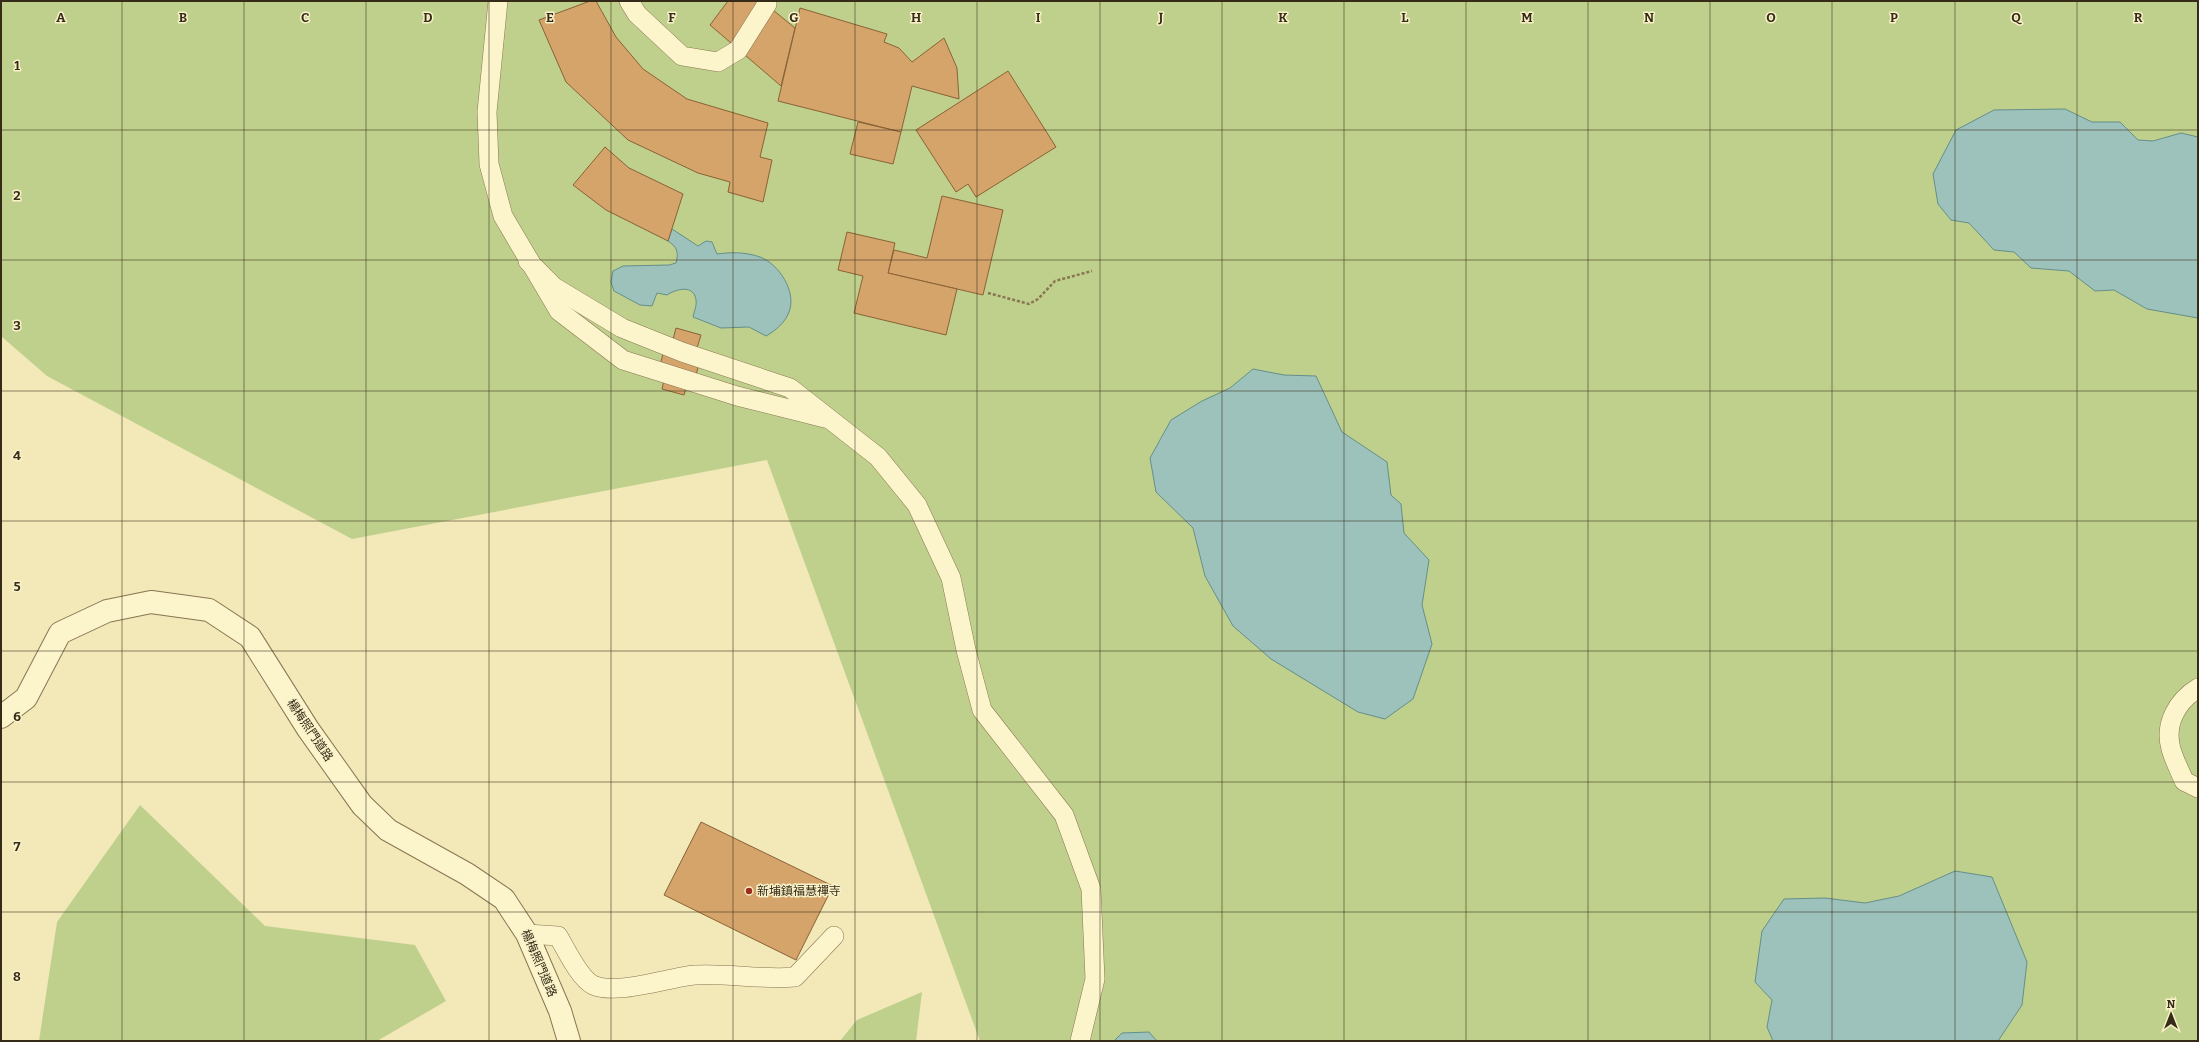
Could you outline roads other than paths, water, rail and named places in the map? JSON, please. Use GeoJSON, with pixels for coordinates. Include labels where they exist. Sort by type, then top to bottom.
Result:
{"type":"FeatureCollection","features":[{"type":"Feature","properties":{"kind":"street"},"geometry":{"type":"LineString","coordinates":[[498,1],[487,112],[489,164],[503,216],[528,261],[559,311],[623,360],[737,396],[834,421]]}},
{"type":"Feature","properties":{"kind":"street"},"geometry":{"type":"LineString","coordinates":[[629,1],[637,14],[682,56],[718,62],[738,50],[767,4],[766,1]]}},
{"type":"Feature","properties":{"kind":"street"},"geometry":{"type":"LineString","coordinates":[[528,261],[554,288],[622,328],[682,352],[790,388],[878,457],[917,505],[951,578],[966,650],[982,710],[1064,815],[1091,889],[1095,979],[1080,1041]]}},
{"type":"Feature","properties":{"kind":"street","name":"楊梅照門道路"},"geometry":{"type":"LineString","coordinates":[[1,716],[26,698],[60,633],[107,611],[151,602],[208,610],[250,637],[308,729],[362,805],[388,830],[467,874],[504,899],[527,934],[560,1011],[568,1041]]}},
{"type":"Feature","properties":{"kind":"street"},"geometry":{"type":"LineString","coordinates":[[2198,688],[2186,696],[2170,718],[2170,748],[2184,781],[2198,788]]}},
{"type":"Feature","properties":{"kind":"street"},"geometry":{"type":"LineString","coordinates":[[527,934],[558,936],[578,970],[593,985],[616,988],[695,975],[777,979],[795,977],[834,936]]}},
{"type":"Feature","properties":{"kind":"water"},"geometry":{"type":"Polygon","coordinates":[[[2065,109],[2092,122],[2120,122],[2138,140],[2153,141],[2181,133],[2198,137],[2198,318],[2147,309],[2114,290],[2095,291],[2069,271],[2031,268],[2014,252],[1994,250],[1969,223],[1951,220],[1938,204],[1933,174],[1956,130],[1994,110],[2065,109]]]}},
{"type":"Feature","properties":{"kind":"water"},"geometry":{"type":"Polygon","coordinates":[[[672,229],[698,246],[706,241],[712,242],[717,254],[749,254],[760,257],[774,266],[785,280],[791,296],[789,312],[782,323],[766,336],[749,327],[721,328],[693,317],[696,300],[695,295],[688,290],[684,289],[675,291],[667,295],[657,293],[652,306],[640,305],[614,291],[611,282],[613,271],[623,266],[669,265],[676,263],[676,250],[668,241],[672,229]]]}},
{"type":"Feature","properties":{"kind":"water"},"geometry":{"type":"Polygon","coordinates":[[[1253,369],[1284,375],[1316,376],[1342,432],[1387,462],[1391,495],[1401,504],[1404,533],[1429,560],[1422,605],[1432,644],[1413,699],[1385,719],[1358,712],[1271,659],[1233,626],[1205,576],[1193,528],[1156,492],[1150,458],[1171,420],[1202,401],[1230,388],[1253,369]]]}},
{"type":"Feature","properties":{"kind":"water"},"geometry":{"type":"Polygon","coordinates":[[[1955,871],[1992,877],[2027,962],[2022,1005],[1998,1041],[1773,1041],[1767,1027],[1772,1000],[1755,982],[1762,931],[1784,899],[1825,898],[1865,903],[1899,896],[1955,871]]]}},
{"type":"Feature","properties":{"kind":"water"},"geometry":{"type":"Polygon","coordinates":[[[1149,1032],[1157,1041],[1114,1041],[1122,1033],[1149,1032]]]}},
{"type":"Feature","properties":{"kind":"place","name":"新埔鎮福慧禪寺"},"geometry":{"type":"Point","coordinates":[749,891]}}]}
